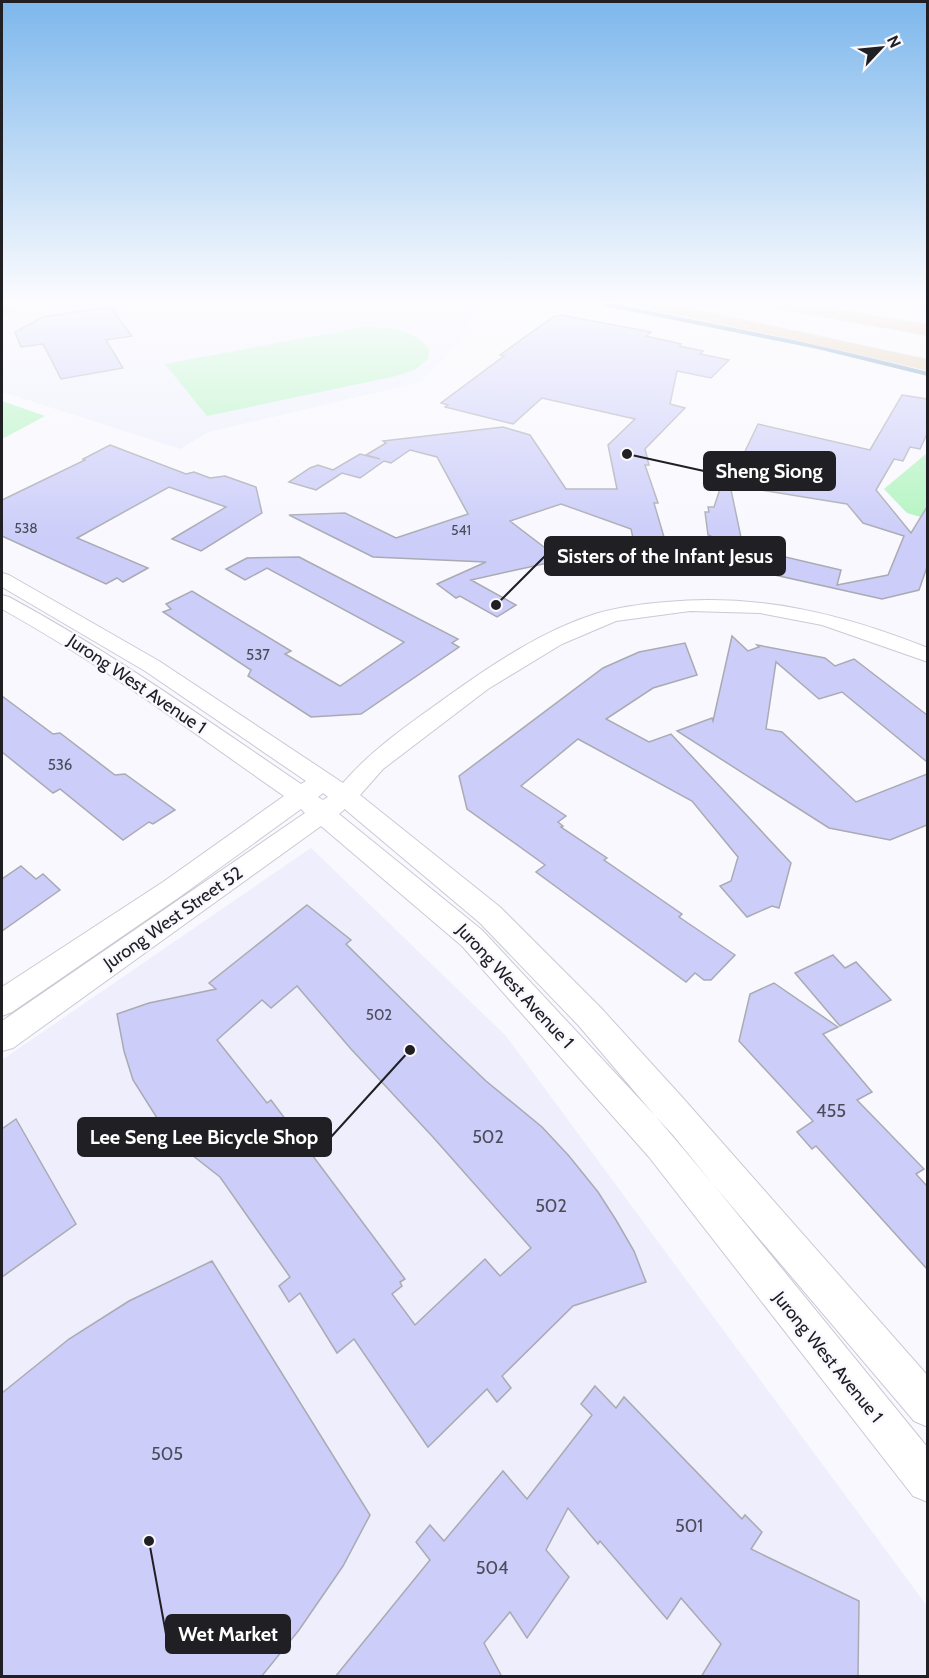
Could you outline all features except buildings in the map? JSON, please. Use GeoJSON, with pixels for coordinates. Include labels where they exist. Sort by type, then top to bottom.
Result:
{"type":"FeatureCollection","features":[{"type":"Feature","properties":{"kind":"street","name":"Jurong West Avenue 1"},"geometry":{"type":"LineString","coordinates":[[2,579],[152,666],[323,797],[490,915],[590,1017],[672,1108],[927,1407]]}},
{"type":"Feature","properties":{"kind":"street","name":"Jurong West Avenue 1"},"geometry":{"type":"LineString","coordinates":[[2,601],[62,634],[323,797],[472,938],[661,1146],[927,1481]]}},
{"type":"Feature","properties":{"kind":"street"},"geometry":{"type":"LineString","coordinates":[[323,797],[373,765],[466,694],[523,657],[593,622],[629,612],[706,603],[750,604],[836,622],[868,632],[927,657]]}},
{"type":"Feature","properties":{"kind":"street","name":"Jurong West Street 52"},"geometry":{"type":"LineString","coordinates":[[2,1004],[172,889],[323,797]]}},
{"type":"Feature","properties":{"kind":"street","name":"Jurong West Street 52"},"geometry":{"type":"LineString","coordinates":[[2,1038],[323,797]]}},
{"type":"Feature","properties":{"kind":"shaded area"},"geometry":{"type":"Polygon","coordinates":[[[2,382],[420,382],[209,432],[180,449],[2,392],[2,382]]]}},
{"type":"Feature","properties":{"kind":"shaded area"},"geometry":{"type":"Polygon","coordinates":[[[311,848],[506,1036],[927,1606],[927,1676],[2,1676],[2,1060],[311,848]]]}},
{"type":"Feature","properties":{"kind":"green space"},"geometry":{"type":"Polygon","coordinates":[[[180,382],[366,382],[207,416],[180,382]]]}},
{"type":"Feature","properties":{"kind":"green space"},"geometry":{"type":"Polygon","coordinates":[[[2,401],[45,416],[2,439],[2,401]]]}},
{"type":"Feature","properties":{"kind":"green space"},"geometry":{"type":"Polygon","coordinates":[[[927,453],[927,519],[907,513],[884,489],[927,453]]]}},
{"type":"Feature","properties":{"kind":"place","name":"Sheng Siong"},"geometry":{"type":"Point","coordinates":[627,454]}},
{"type":"Feature","properties":{"kind":"place","name":"Sisters of the Infant Jesus"},"geometry":{"type":"Point","coordinates":[496,605]}},
{"type":"Feature","properties":{"kind":"place","name":"Lee Seng Lee Bicycle Shop"},"geometry":{"type":"Point","coordinates":[410,1050]}},
{"type":"Feature","properties":{"kind":"place","name":"Wet Market"},"geometry":{"type":"Point","coordinates":[149,1541]}}]}
